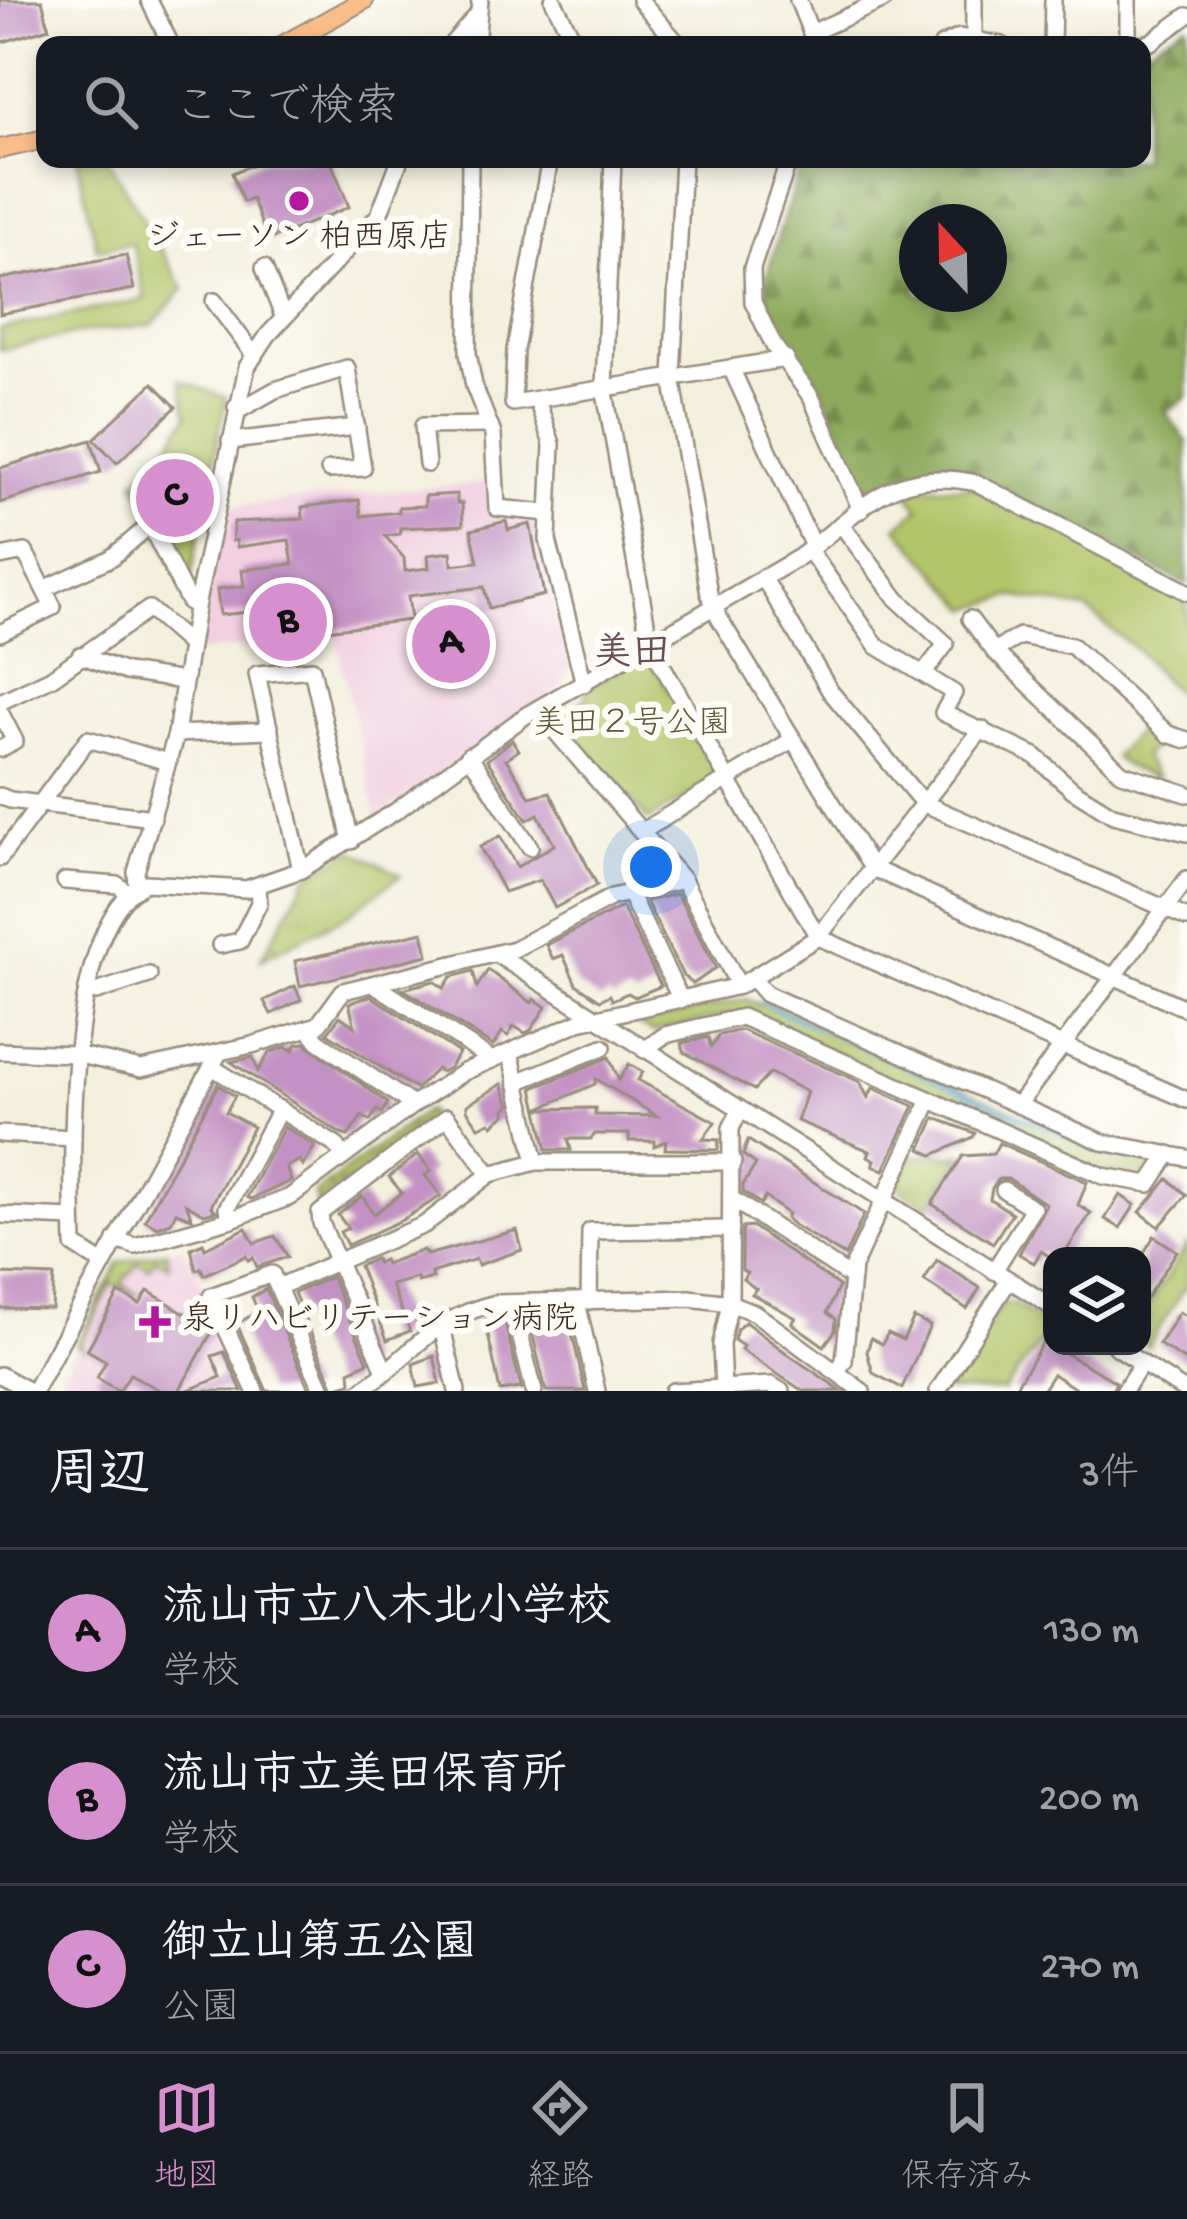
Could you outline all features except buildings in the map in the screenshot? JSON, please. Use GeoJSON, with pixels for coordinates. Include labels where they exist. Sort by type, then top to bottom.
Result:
{"type":"FeatureCollection","features":[{"type":"Feature","properties":{"kind":"main road"},"geometry":{"type":"LineString","coordinates":[[299,36],[364,0]]}},
{"type":"Feature","properties":{"kind":"main road"},"geometry":{"type":"LineString","coordinates":[[0,149],[36,141]]}},
{"type":"Feature","properties":{"kind":"street"},"geometry":{"type":"LineString","coordinates":[[148,0],[166,36]]}},
{"type":"Feature","properties":{"kind":"street"},"geometry":{"type":"LineString","coordinates":[[554,0],[572,36]]}},
{"type":"Feature","properties":{"kind":"street"},"geometry":{"type":"LineString","coordinates":[[643,3],[668,0]]}},
{"type":"Feature","properties":{"kind":"street"},"geometry":{"type":"LineString","coordinates":[[798,0],[813,36]]}},
{"type":"Feature","properties":{"kind":"street"},"geometry":{"type":"LineString","coordinates":[[819,36],[884,0]]}},
{"type":"Feature","properties":{"kind":"street"},"geometry":{"type":"LineString","coordinates":[[974,0],[974,36]]}},
{"type":"Feature","properties":{"kind":"street"},"geometry":{"type":"LineString","coordinates":[[1052,0],[1052,36]]}},
{"type":"Feature","properties":{"kind":"street"},"geometry":{"type":"LineString","coordinates":[[1128,0],[1128,36]]}},
{"type":"Feature","properties":{"kind":"street"},"geometry":{"type":"LineString","coordinates":[[643,3],[671,36]]}},
{"type":"Feature","properties":{"kind":"street"},"geometry":{"type":"LineString","coordinates":[[458,36],[479,7]]}},
{"type":"Feature","properties":{"kind":"street"},"geometry":{"type":"LineString","coordinates":[[1151,42],[1187,16]]}},
{"type":"Feature","properties":{"kind":"street"},"geometry":{"type":"LineString","coordinates":[[133,890],[176,734],[196,602],[236,407],[254,355],[379,215],[397,168]]}},
{"type":"Feature","properties":{"kind":"street"},"geometry":{"type":"LineString","coordinates":[[470,168],[468,353],[497,457],[497,508],[548,513]]}},
{"type":"Feature","properties":{"kind":"street"},"geometry":{"type":"LineString","coordinates":[[548,168],[515,350],[513,403],[786,359]]}},
{"type":"Feature","properties":{"kind":"street"},"geometry":{"type":"LineString","coordinates":[[613,168],[604,387],[650,644],[818,937],[1187,1100]]}},
{"type":"Feature","properties":{"kind":"street"},"geometry":{"type":"LineString","coordinates":[[683,168],[672,377],[714,607],[792,740],[872,868],[1187,1009]]}},
{"type":"Feature","properties":{"kind":"street"},"geometry":{"type":"LineString","coordinates":[[784,168],[752,268],[753,302],[774,346],[811,397],[861,510]]}},
{"type":"Feature","properties":{"kind":"street"},"geometry":{"type":"LineString","coordinates":[[264,268],[284,316]]}},
{"type":"Feature","properties":{"kind":"street"},"geometry":{"type":"LineString","coordinates":[[214,301],[254,355]]}},
{"type":"Feature","properties":{"kind":"street"},"geometry":{"type":"LineString","coordinates":[[236,407],[347,368],[363,468],[328,470]]}},
{"type":"Feature","properties":{"kind":"street"},"geometry":{"type":"LineString","coordinates":[[731,368],[810,547],[877,646],[955,693],[943,713],[1035,756],[1073,790],[1113,815],[1187,833]]}},
{"type":"Feature","properties":{"kind":"street"},"geometry":{"type":"LineString","coordinates":[[537,400],[552,444],[548,540],[584,684]]}},
{"type":"Feature","properties":{"kind":"street"},"geometry":{"type":"LineString","coordinates":[[427,464],[423,426],[490,425]]}},
{"type":"Feature","properties":{"kind":"street"},"geometry":{"type":"LineString","coordinates":[[230,441],[357,427]]}},
{"type":"Feature","properties":{"kind":"street"},"geometry":{"type":"LineString","coordinates":[[102,1263],[74,1246],[75,1054],[87,989],[113,914],[133,890],[146,883],[231,889],[258,886],[301,871],[537,710],[763,577],[886,490],[916,478],[949,477],[977,483],[1187,592]]}},
{"type":"Feature","properties":{"kind":"street"},"geometry":{"type":"LineString","coordinates":[[842,524],[897,599],[946,644],[924,673]]}},
{"type":"Feature","properties":{"kind":"street"},"geometry":{"type":"LineString","coordinates":[[44,590],[111,558],[150,525],[189,602],[196,602]]}},
{"type":"Feature","properties":{"kind":"street"},"geometry":{"type":"LineString","coordinates":[[0,557],[26,553],[53,608],[0,633]]}},
{"type":"Feature","properties":{"kind":"street"},"geometry":{"type":"LineString","coordinates":[[763,577],[830,691],[923,803],[1187,918]]}},
{"type":"Feature","properties":{"kind":"street"},"geometry":{"type":"LineString","coordinates":[[0,702],[51,678],[148,609],[189,644]]}},
{"type":"Feature","properties":{"kind":"street"},"geometry":{"type":"LineString","coordinates":[[970,619],[994,651],[1122,773],[1187,794]]}},
{"type":"Feature","properties":{"kind":"street"},"geometry":{"type":"LineString","coordinates":[[994,651],[1019,636],[1072,646],[1168,734],[1187,740]]}},
{"type":"Feature","properties":{"kind":"street"},"geometry":{"type":"LineString","coordinates":[[80,655],[126,672],[183,680]]}},
{"type":"Feature","properties":{"kind":"street"},"geometry":{"type":"LineString","coordinates":[[301,871],[256,674],[312,669],[351,841]]}},
{"type":"Feature","properties":{"kind":"street"},"geometry":{"type":"LineString","coordinates":[[537,710],[683,880],[746,982],[1102,1142],[1187,1158]]}},
{"type":"Feature","properties":{"kind":"street"},"geometry":{"type":"LineString","coordinates":[[0,712],[16,741],[0,749]]}},
{"type":"Feature","properties":{"kind":"street"},"geometry":{"type":"LineString","coordinates":[[116,1240],[135,1246],[290,1197],[464,1072],[579,1022],[746,982],[818,937],[982,729]]}},
{"type":"Feature","properties":{"kind":"street"},"geometry":{"type":"LineString","coordinates":[[176,734],[270,730]]}},
{"type":"Feature","properties":{"kind":"street"},"geometry":{"type":"LineString","coordinates":[[0,858],[88,739],[168,762]]}},
{"type":"Feature","properties":{"kind":"street"},"geometry":{"type":"LineString","coordinates":[[641,832],[792,740]]}},
{"type":"Feature","properties":{"kind":"street"},"geometry":{"type":"LineString","coordinates":[[470,755],[530,847]]}},
{"type":"Feature","properties":{"kind":"street"},"geometry":{"type":"LineString","coordinates":[[0,796],[153,818]]}},
{"type":"Feature","properties":{"kind":"street"},"geometry":{"type":"LineString","coordinates":[[1018,1105],[1187,879]]}},
{"type":"Feature","properties":{"kind":"street"},"geometry":{"type":"LineString","coordinates":[[0,1051],[75,1054],[141,1070],[216,1060],[318,1025],[343,991],[496,954],[531,941],[612,897],[683,880]]}},
{"type":"Feature","properties":{"kind":"street"},"geometry":{"type":"LineString","coordinates":[[65,881],[133,890]]}},
{"type":"Feature","properties":{"kind":"street"},"geometry":{"type":"LineString","coordinates":[[220,945],[240,940],[259,903],[258,886]]}},
{"type":"Feature","properties":{"kind":"street"},"geometry":{"type":"LineString","coordinates":[[629,893],[681,1000]]}},
{"type":"Feature","properties":{"kind":"street"},"geometry":{"type":"LineString","coordinates":[[496,954],[1043,1302]]}},
{"type":"Feature","properties":{"kind":"street"},"geometry":{"type":"LineString","coordinates":[[87,989],[96,992],[149,976]]}},
{"type":"Feature","properties":{"kind":"street"},"geometry":{"type":"LineString","coordinates":[[374,984],[492,1060]]}},
{"type":"Feature","properties":{"kind":"street"},"geometry":{"type":"LineString","coordinates":[[644,1050],[665,1036],[742,1017],[1103,1176],[1149,1184],[1168,1154]]}},
{"type":"Feature","properties":{"kind":"street"},"geometry":{"type":"LineString","coordinates":[[308,1028],[318,1041],[412,1105]]}},
{"type":"Feature","properties":{"kind":"street"},"geometry":{"type":"LineString","coordinates":[[517,1082],[603,1047]]}},
{"type":"Feature","properties":{"kind":"street"},"geometry":{"type":"LineString","coordinates":[[510,1052],[536,1162]]}},
{"type":"Feature","properties":{"kind":"street"},"geometry":{"type":"LineString","coordinates":[[216,1060],[337,1146],[344,1156]]}},
{"type":"Feature","properties":{"kind":"street"},"geometry":{"type":"LineString","coordinates":[[0,1375],[32,1391],[216,1060]]}},
{"type":"Feature","properties":{"kind":"street"},"geometry":{"type":"LineString","coordinates":[[837,1371],[844,1361],[854,1267],[929,1102]]}},
{"type":"Feature","properties":{"kind":"street"},"geometry":{"type":"LineString","coordinates":[[232,1219],[227,1208],[280,1109]]}},
{"type":"Feature","properties":{"kind":"street"},"geometry":{"type":"LineString","coordinates":[[722,1390],[721,1344],[730,1303],[731,1128],[740,1111]]}},
{"type":"Feature","properties":{"kind":"street"},"geometry":{"type":"LineString","coordinates":[[385,1370],[320,1213],[447,1117],[490,1174]]}},
{"type":"Feature","properties":{"kind":"street"},"geometry":{"type":"LineString","coordinates":[[0,1134],[73,1138]]}},
{"type":"Feature","properties":{"kind":"street"},"geometry":{"type":"LineString","coordinates":[[278,1287],[424,1225],[490,1174],[536,1162],[733,1162]]}},
{"type":"Feature","properties":{"kind":"street"},"geometry":{"type":"LineString","coordinates":[[938,1391],[1033,1208],[1004,1190]]}},
{"type":"Feature","properties":{"kind":"street"},"geometry":{"type":"LineString","coordinates":[[732,1199],[852,1278]]}},
{"type":"Feature","properties":{"kind":"street"},"geometry":{"type":"LineString","coordinates":[[0,1215],[73,1218]]}},
{"type":"Feature","properties":{"kind":"street"},"geometry":{"type":"LineString","coordinates":[[597,1391],[583,1301],[590,1231],[731,1229]]}},
{"type":"Feature","properties":{"kind":"street"},"geometry":{"type":"LineString","coordinates":[[256,1391],[211,1296],[272,1274],[323,1391]]}},
{"type":"Feature","properties":{"kind":"street"},"geometry":{"type":"LineString","coordinates":[[360,1391],[441,1323],[475,1308],[690,1298],[730,1303],[755,1313],[862,1391]]}},
{"type":"Feature","properties":{"kind":"street"},"geometry":{"type":"LineString","coordinates":[[512,1303],[534,1391]]}},
{"type":"Feature","properties":{"kind":"street"},"geometry":{"type":"LineString","coordinates":[[441,1323],[457,1391]]}},
{"type":"Feature","properties":{"kind":"street"},"geometry":{"type":"LineString","coordinates":[[1129,1355],[1185,1391]]}},
{"type":"Feature","properties":{"kind":"street"},"geometry":{"type":"LineString","coordinates":[[1124,1391],[1142,1363]]}},
{"type":"Feature","properties":{"kind":"street"},"geometry":{"type":"LineString","coordinates":[[673,1391],[774,1389]]}},
{"type":"Feature","properties":{"kind":"shaded area"},"geometry":{"type":"Polygon","coordinates":[[[491,482],[491,516],[517,513],[538,519],[570,664],[559,689],[377,817],[335,636],[193,653],[221,507],[491,482]]]}},
{"type":"Feature","properties":{"kind":"shaded area","name":"泉リハビリテーション病院"},"geometry":{"type":"Polygon","coordinates":[[[182,1247],[230,1338],[200,1391],[55,1391],[119,1263],[182,1247]]]}},
{"type":"Feature","properties":{"kind":"green space"},"geometry":{"type":"Polygon","coordinates":[[[1187,24],[1187,397],[1166,413],[1187,442],[1187,585],[975,477],[920,474],[870,496],[820,386],[785,341],[767,300],[766,278],[803,168],[1151,168],[1151,46],[1187,24]]]}},
{"type":"Feature","properties":{"kind":"green space"},"geometry":{"type":"Polygon","coordinates":[[[79,168],[113,168],[184,289],[152,325],[85,332],[0,350],[0,329],[145,299],[132,243],[97,249],[79,168]]]}},
{"type":"Feature","properties":{"kind":"green space"},"geometry":{"type":"Polygon","coordinates":[[[180,380],[226,398],[190,582],[185,583],[135,481],[163,453],[188,416],[180,380]]]}},
{"type":"Feature","properties":{"kind":"green space"},"geometry":{"type":"Polygon","coordinates":[[[971,486],[1187,596],[1187,700],[1086,609],[1012,596],[970,609],[897,527],[919,509],[904,488],[971,486]]]}},
{"type":"Feature","properties":{"kind":"green space","name":"美田２号公園"},"geometry":{"type":"Polygon","coordinates":[[[642,655],[649,656],[717,773],[715,781],[648,820],[560,719],[561,713],[588,696],[585,690],[642,655]]]}},
{"type":"Feature","properties":{"kind":"green space"},"geometry":{"type":"Polygon","coordinates":[[[1146,721],[1167,741],[1143,755],[1158,779],[1114,757],[1146,721]]]}},
{"type":"Feature","properties":{"kind":"green space"},"geometry":{"type":"Polygon","coordinates":[[[353,850],[401,875],[346,916],[261,959],[308,875],[353,850]]]}},
{"type":"Feature","properties":{"kind":"green space"},"geometry":{"type":"Polygon","coordinates":[[[745,999],[760,1005],[762,1000],[1110,1154],[1152,1159],[1154,1166],[1142,1178],[1105,1172],[741,1012],[654,1032],[636,1024],[745,999]]]}},
{"type":"Feature","properties":{"kind":"green space"},"geometry":{"type":"Polygon","coordinates":[[[427,1110],[432,1118],[317,1204],[314,1194],[427,1110]]]}},
{"type":"Feature","properties":{"kind":"green space"},"geometry":{"type":"Polygon","coordinates":[[[962,1154],[928,1207],[897,1187],[911,1157],[962,1154]]]}},
{"type":"Feature","properties":{"kind":"green space"},"geometry":{"type":"Polygon","coordinates":[[[1187,1245],[1187,1284],[1151,1341],[1151,1301],[1187,1245]]]}},
{"type":"Feature","properties":{"kind":"green space"},"geometry":{"type":"Polygon","coordinates":[[[166,1251],[169,1266],[155,1259],[149,1268],[138,1263],[122,1284],[140,1296],[112,1284],[81,1344],[83,1349],[76,1345],[119,1263],[166,1251]]]}},
{"type":"Feature","properties":{"kind":"green space"},"geometry":{"type":"Polygon","coordinates":[[[1012,1303],[1043,1322],[1043,1338],[1004,1391],[946,1391],[1002,1304],[1012,1303]]]}},
{"type":"Feature","properties":{"kind":"waterway"},"geometry":{"type":"LineString","coordinates":[[762,1003],[1107,1155],[1150,1161]]}},
{"type":"Feature","properties":{"kind":"place","name":"ジェーソン 柏西原店"},"geometry":{"type":"Point","coordinates":[299,201]}},
{"type":"Feature","properties":{"kind":"place","name":"御立山第五公園"},"geometry":{"type":"Point","coordinates":[175,498]}},
{"type":"Feature","properties":{"kind":"place","name":"流山市立美田保育所"},"geometry":{"type":"Point","coordinates":[288,622]}},
{"type":"Feature","properties":{"kind":"place","name":"流山市立八木北小学校"},"geometry":{"type":"Point","coordinates":[451,644]}},
{"type":"Feature","properties":{"kind":"place","name":"泉リハビリテーション病院"},"geometry":{"type":"Point","coordinates":[155,1322]}},
{"type":"Feature","properties":{"kind":"district","name":"美田"},"geometry":{"type":"Point","coordinates":[632,656]}}]}
